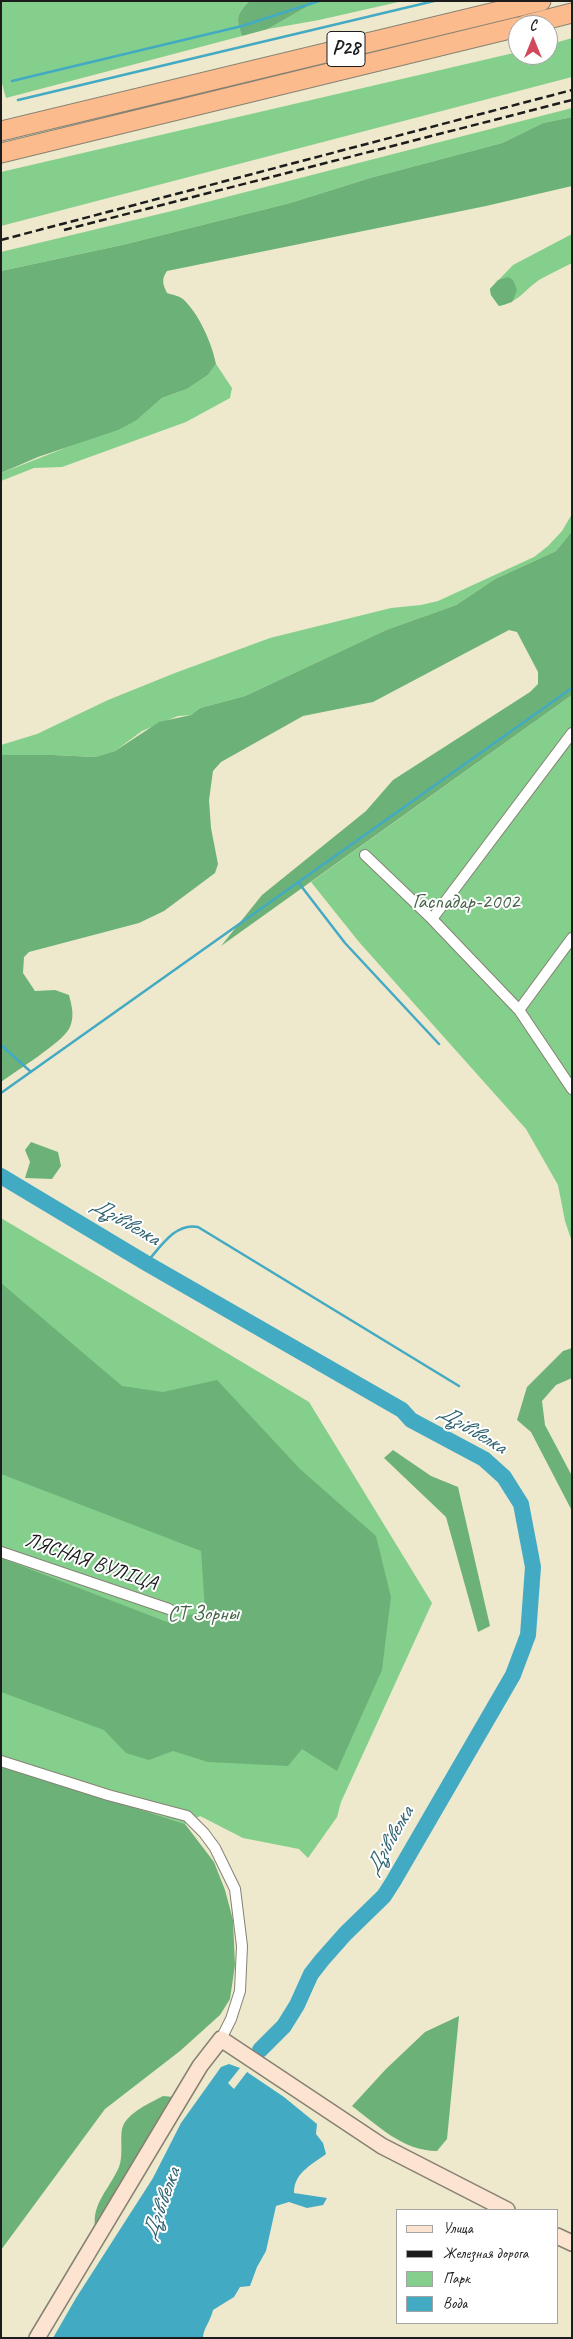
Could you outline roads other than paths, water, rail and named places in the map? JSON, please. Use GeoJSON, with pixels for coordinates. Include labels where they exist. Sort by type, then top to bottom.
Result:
{"type":"FeatureCollection","features":[{"type":"Feature","properties":{"kind":"highway","name":"Р28"},"geometry":{"type":"LineString","coordinates":[[1,131],[541,1]]}},
{"type":"Feature","properties":{"kind":"highway"},"geometry":{"type":"LineString","coordinates":[[558,16],[572,13]]}},
{"type":"Feature","properties":{"kind":"highway","name":"Р28"},"geometry":{"type":"LineString","coordinates":[[1,153],[508,29]]}},
{"type":"Feature","properties":{"kind":"street"},"geometry":{"type":"LineString","coordinates":[[432,919],[572,733]]}},
{"type":"Feature","properties":{"kind":"street"},"geometry":{"type":"LineString","coordinates":[[365,855],[432,919],[520,1010],[572,1089]]}},
{"type":"Feature","properties":{"kind":"street"},"geometry":{"type":"LineString","coordinates":[[520,1010],[572,938]]}},
{"type":"Feature","properties":{"kind":"street","name":"ЛЯСНАЯ ВУЛІЦА"},"geometry":{"type":"LineString","coordinates":[[1,1552],[169,1608]]}},
{"type":"Feature","properties":{"kind":"street"},"geometry":{"type":"LineString","coordinates":[[1,1760],[108,1795],[187,1816],[215,1848],[235,1889],[242,1946],[242,1974],[236,2004],[221,2039],[200,2066],[37,2338]]}},
{"type":"Feature","properties":{"kind":"street"},"geometry":{"type":"LineString","coordinates":[[221,2039],[382,2146],[505,2209]]}},
{"type":"Feature","properties":{"kind":"street"},"geometry":{"type":"LineString","coordinates":[[558,2236],[572,2243]]}},
{"type":"Feature","properties":{"kind":"water"},"geometry":{"type":"Polygon","coordinates":[[[229,2064],[240,2068],[228,2083],[234,2089],[247,2072],[284,2097],[317,2124],[316,2134],[323,2143],[326,2154],[304,2170],[297,2180],[294,2193],[327,2198],[323,2205],[307,2208],[289,2202],[276,2206],[266,2251],[257,2267],[250,2286],[240,2287],[234,2297],[213,2310],[203,2338],[53,2338],[76,2298],[153,2178],[181,2123],[221,2067],[229,2064]]]}},
{"type":"Feature","properties":{"kind":"waterway"},"geometry":{"type":"LineString","coordinates":[[12,81],[242,26],[319,1]]}},
{"type":"Feature","properties":{"kind":"waterway"},"geometry":{"type":"LineString","coordinates":[[18,100],[434,1]]}},
{"type":"Feature","properties":{"kind":"waterway"},"geometry":{"type":"LineString","coordinates":[[1,1093],[572,688]]}},
{"type":"Feature","properties":{"kind":"waterway"},"geometry":{"type":"LineString","coordinates":[[298,882],[345,943],[439,1044]]}},
{"type":"Feature","properties":{"kind":"waterway"},"geometry":{"type":"LineString","coordinates":[[1,1045],[31,1072]]}},
{"type":"Feature","properties":{"kind":"waterway","name":"Дзівівелка"},"geometry":{"type":"LineString","coordinates":[[1,1176],[146,1263],[402,1410],[411,1420],[484,1459],[504,1477],[521,1504],[533,1567],[528,1635],[513,1675],[384,1896],[345,1934],[322,1960],[311,1974],[297,2005],[284,2026],[260,2050]]}},
{"type":"Feature","properties":{"kind":"waterway"},"geometry":{"type":"LineString","coordinates":[[146,1263],[175,1232],[190,1226],[198,1227],[459,1386]]}},
{"type":"Feature","properties":{"kind":"railway"},"geometry":{"type":"LineString","coordinates":[[1,240],[572,90]]}},
{"type":"Feature","properties":{"kind":"railway"},"geometry":{"type":"LineString","coordinates":[[64,230],[572,100]]}},
{"type":"Feature","properties":{"kind":"park label","name":"Гаспадар-2002"},"geometry":{"type":"Point","coordinates":[466,902]}},
{"type":"Feature","properties":{"kind":"park label","name":"СТ Зорны"},"geometry":{"type":"Point","coordinates":[203,1614]}}]}
